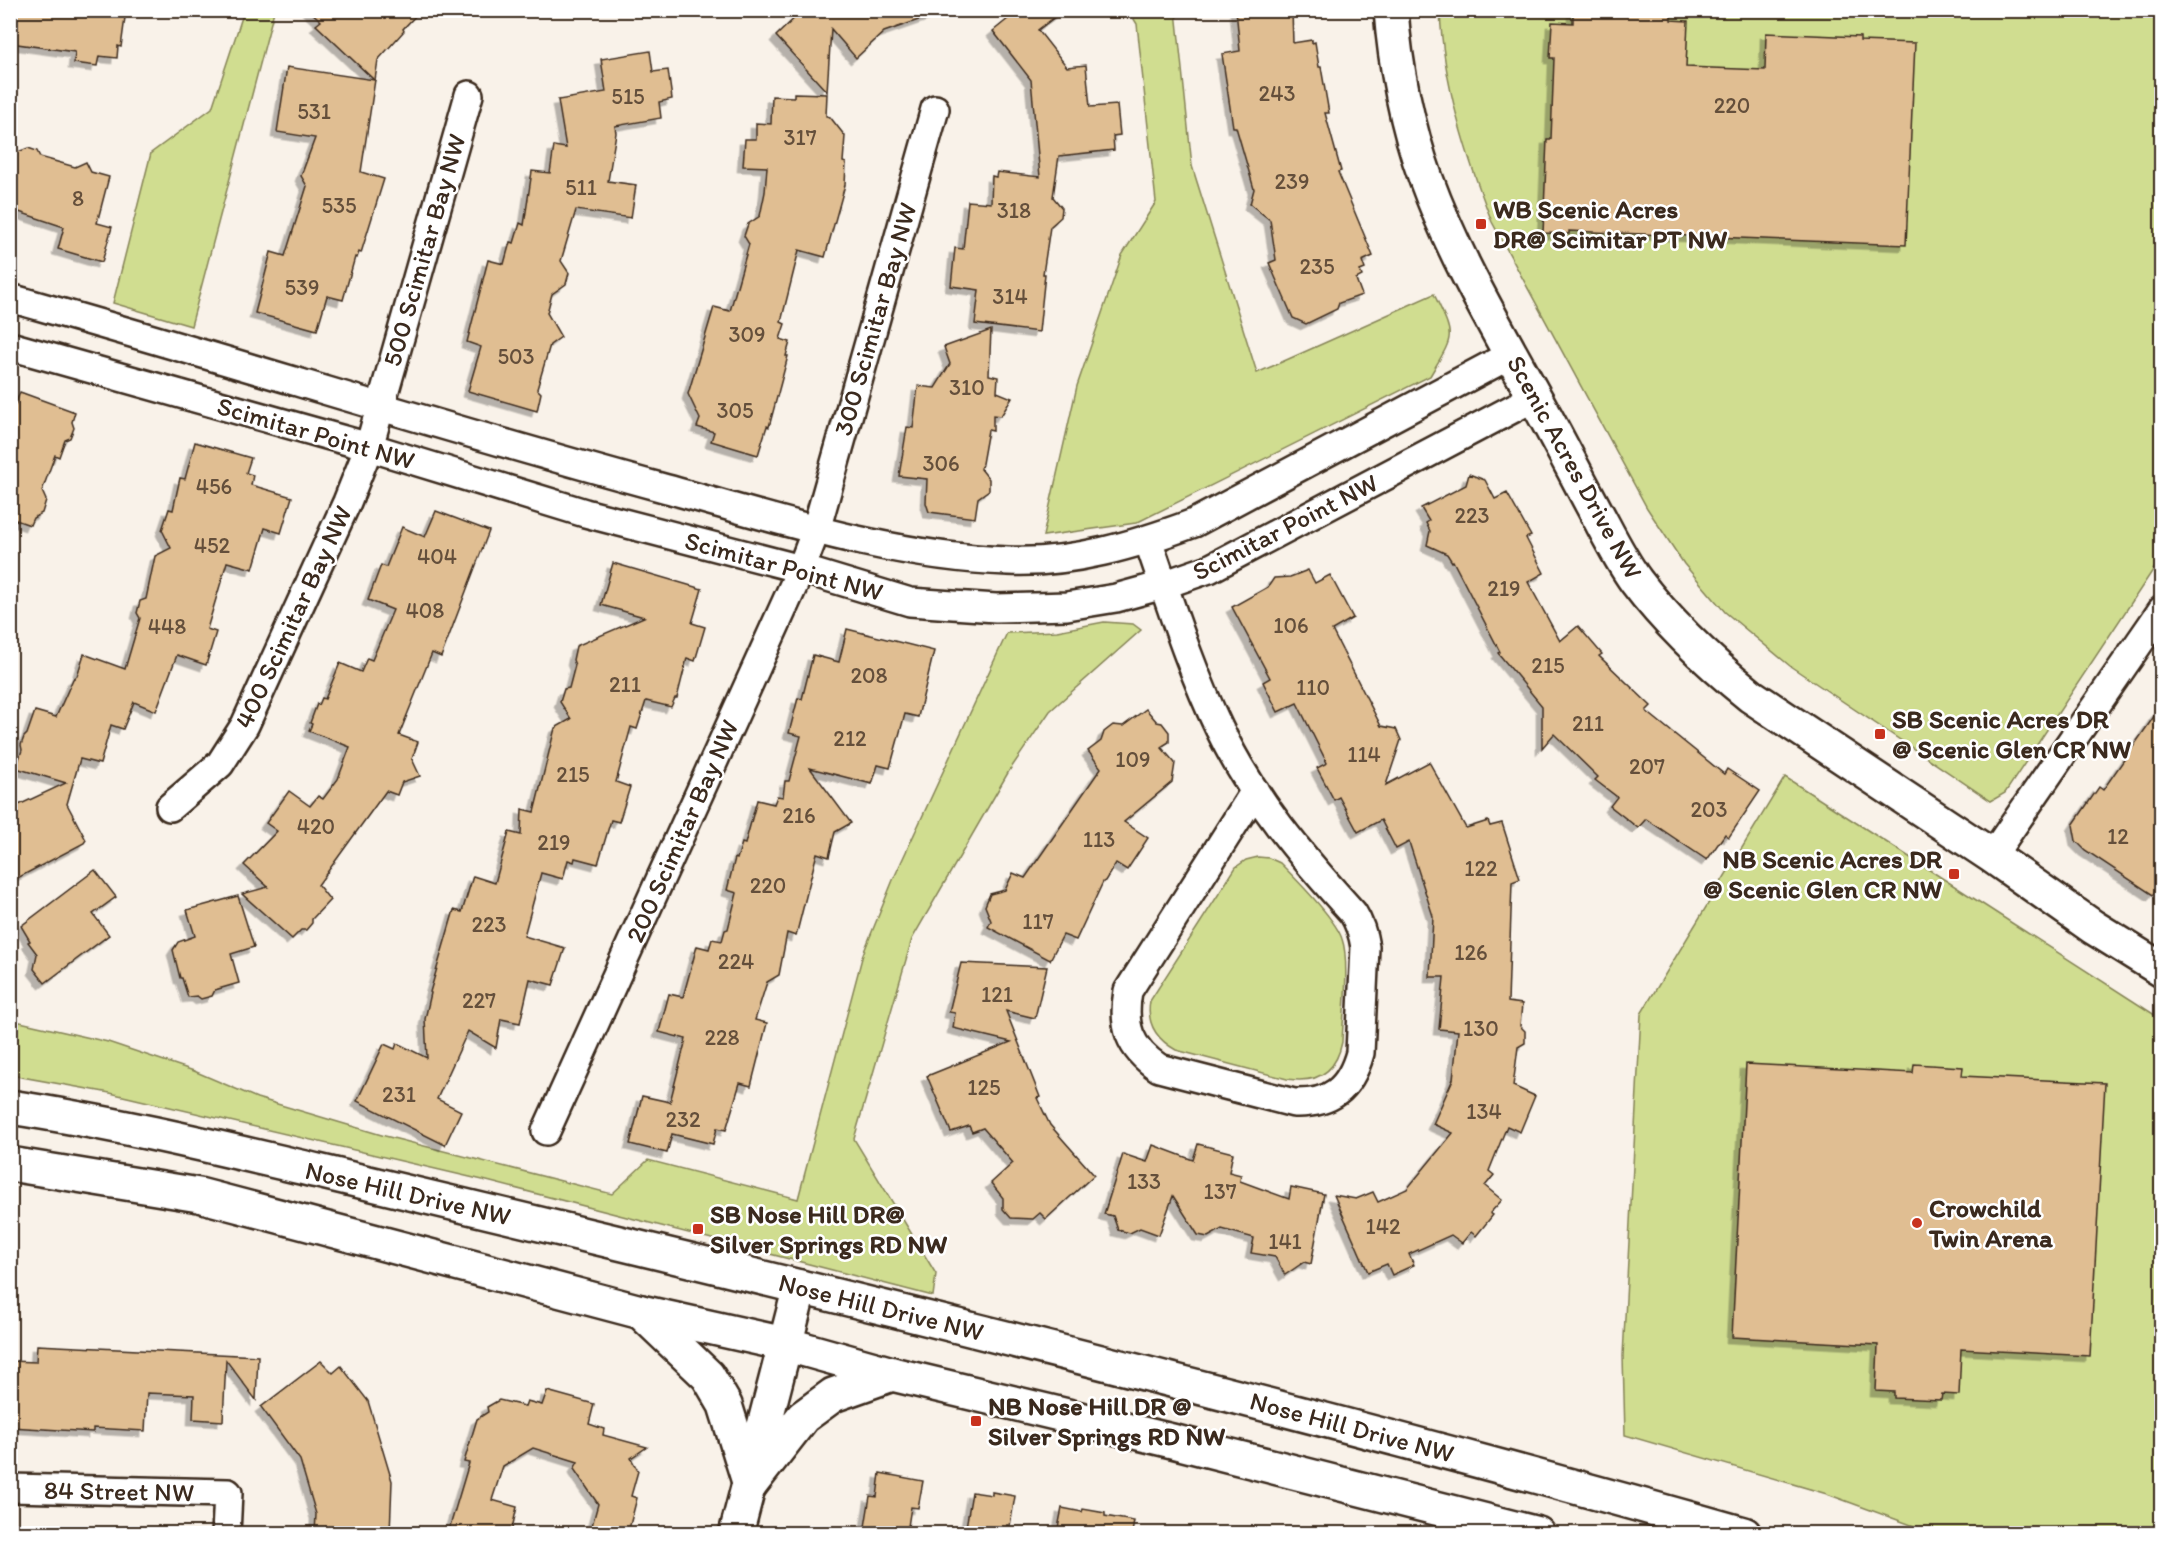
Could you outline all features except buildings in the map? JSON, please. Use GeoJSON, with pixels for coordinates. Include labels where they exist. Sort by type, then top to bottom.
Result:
{"type":"FeatureCollection","features":[{"type":"Feature","properties":{"kind":"main road","name":"Scenic Acres Drive NW"},"geometry":{"type":"LineString","coordinates":[[1392,10],[1408,117],[1426,178],[1447,231],[1616,550],[1636,581],[1688,641],[1751,696],[1992,856],[2093,927],[2162,970]]}},
{"type":"Feature","properties":{"kind":"main road","name":"Nose Hill Drive NW"},"geometry":{"type":"LineString","coordinates":[[10,1107],[96,1120],[201,1143],[800,1287],[1196,1385],[1744,1533]]}},
{"type":"Feature","properties":{"kind":"main road","name":"Nose Hill Drive NW"},"geometry":{"type":"LineString","coordinates":[[10,1164],[198,1195],[641,1311],[785,1344],[892,1374],[1172,1441],[1538,1533]]}},
{"type":"Feature","properties":{"kind":"main road"},"geometry":{"type":"LineString","coordinates":[[736,1533],[800,1287]]}},
{"type":"Feature","properties":{"kind":"main road"},"geometry":{"type":"LineString","coordinates":[[641,1311],[708,1376],[725,1405],[750,1485]]}},
{"type":"Feature","properties":{"kind":"main road"},"geometry":{"type":"LineString","coordinates":[[750,1485],[804,1417],[825,1400],[892,1374]]}},
{"type":"Feature","properties":{"kind":"street","name":"500 Scimitar Bay NW"},"geometry":{"type":"LineString","coordinates":[[380,405],[469,95]]}},
{"type":"Feature","properties":{"kind":"street","name":"300 Scimitar Bay NW"},"geometry":{"type":"LineString","coordinates":[[816,530],[935,109]]}},
{"type":"Feature","properties":{"kind":"street","name":"Scimitar Point NW"},"geometry":{"type":"LineString","coordinates":[[10,298],[602,472],[816,530],[927,555],[1011,562],[1078,555],[1148,540],[1194,523],[1512,354]]}},
{"type":"Feature","properties":{"kind":"street","name":"Scimitar Point NW"},"geometry":{"type":"LineString","coordinates":[[10,346],[369,447],[585,513],[801,569],[910,602],[986,608],[1067,606],[1116,598],[1209,569],[1534,397]]}},
{"type":"Feature","properties":{"kind":"street","name":"400 Scimitar Bay NW"},"geometry":{"type":"LineString","coordinates":[[170,807],[220,764],[245,725],[347,502],[369,447],[380,405]]}},
{"type":"Feature","properties":{"kind":"street","name":"200 Scimitar Bay NW"},"geometry":{"type":"LineString","coordinates":[[546,1131],[801,569],[816,530]]}},
{"type":"Feature","properties":{"kind":"street"},"geometry":{"type":"LineString","coordinates":[[1148,540],[1190,661],[1219,729],[1255,791],[1288,839],[1353,913],[1363,933],[1365,947],[1360,1053],[1355,1069],[1336,1094],[1308,1103],[1294,1103],[1159,1068],[1137,1049],[1126,1022],[1125,1006],[1128,991],[1255,791]]}},
{"type":"Feature","properties":{"kind":"street"},"geometry":{"type":"LineString","coordinates":[[1992,856],[2162,610]]}},
{"type":"Feature","properties":{"kind":"street","name":"84 Street NW"},"geometry":{"type":"LineString","coordinates":[[10,1488],[228,1493],[226,1533]]}},
{"type":"Feature","properties":{"kind":"green space"},"geometry":{"type":"Polygon","coordinates":[[[244,11],[274,11],[191,326],[113,303],[151,153],[212,108],[244,11]]]}},
{"type":"Feature","properties":{"kind":"green space"},"geometry":{"type":"Polygon","coordinates":[[[1129,11],[1176,11],[1192,166],[1257,373],[1434,294],[1449,328],[1448,343],[1430,376],[1136,523],[1043,536],[1077,386],[1122,255],[1156,202],[1137,24],[1129,11]]]}},
{"type":"Feature","properties":{"kind":"green space"},"geometry":{"type":"Polygon","coordinates":[[[1440,11],[2161,11],[2161,558],[2005,793],[1991,801],[1790,666],[1725,612],[1684,564],[1647,508],[1492,222],[1457,118],[1446,65],[1440,11]]]}},
{"type":"Feature","properties":{"kind":"green space"},"geometry":{"type":"Polygon","coordinates":[[[1104,622],[1133,624],[1141,630],[1050,711],[1009,771],[912,939],[854,1139],[936,1274],[933,1296],[487,1181],[110,1093],[11,1075],[11,1020],[108,1042],[194,1071],[257,1098],[385,1136],[612,1194],[648,1160],[798,1199],[863,954],[893,880],[1007,633],[1057,631],[1104,622]]]}},
{"type":"Feature","properties":{"kind":"green space"},"geometry":{"type":"Polygon","coordinates":[[[1785,777],[2161,1019],[2161,1533],[1933,1533],[1827,1494],[1625,1435],[1623,1356],[1641,1014],[1785,777]]]}},
{"type":"Feature","properties":{"kind":"green space"},"geometry":{"type":"Polygon","coordinates":[[[1258,857],[1269,858],[1280,863],[1315,900],[1332,921],[1342,939],[1346,961],[1342,1042],[1330,1068],[1324,1074],[1308,1080],[1287,1079],[1176,1050],[1158,1036],[1151,1024],[1150,1001],[1236,867],[1246,860],[1258,857]]]}},
{"type":"Feature","properties":{"kind":"place","name":"WB Scenic Acres DR@ Scimitar PT NW"},"geometry":{"type":"Point","coordinates":[1481,224]}},
{"type":"Feature","properties":{"kind":"place","name":"SB Scenic Acres DR @ Scenic Glen CR NW"},"geometry":{"type":"Point","coordinates":[1880,734]}},
{"type":"Feature","properties":{"kind":"place","name":"NB Scenic Acres DR @ Scenic Glen CR NW"},"geometry":{"type":"Point","coordinates":[1954,874]}},
{"type":"Feature","properties":{"kind":"place","name":"Crowchild Twin Arena"},"geometry":{"type":"Point","coordinates":[1917,1223]}},
{"type":"Feature","properties":{"kind":"place","name":"SB Nose Hill DR@ Silver Springs RD NW"},"geometry":{"type":"Point","coordinates":[698,1229]}},
{"type":"Feature","properties":{"kind":"place","name":"NB Nose Hill DR @ Silver Springs RD NW"},"geometry":{"type":"Point","coordinates":[976,1421]}}]}
